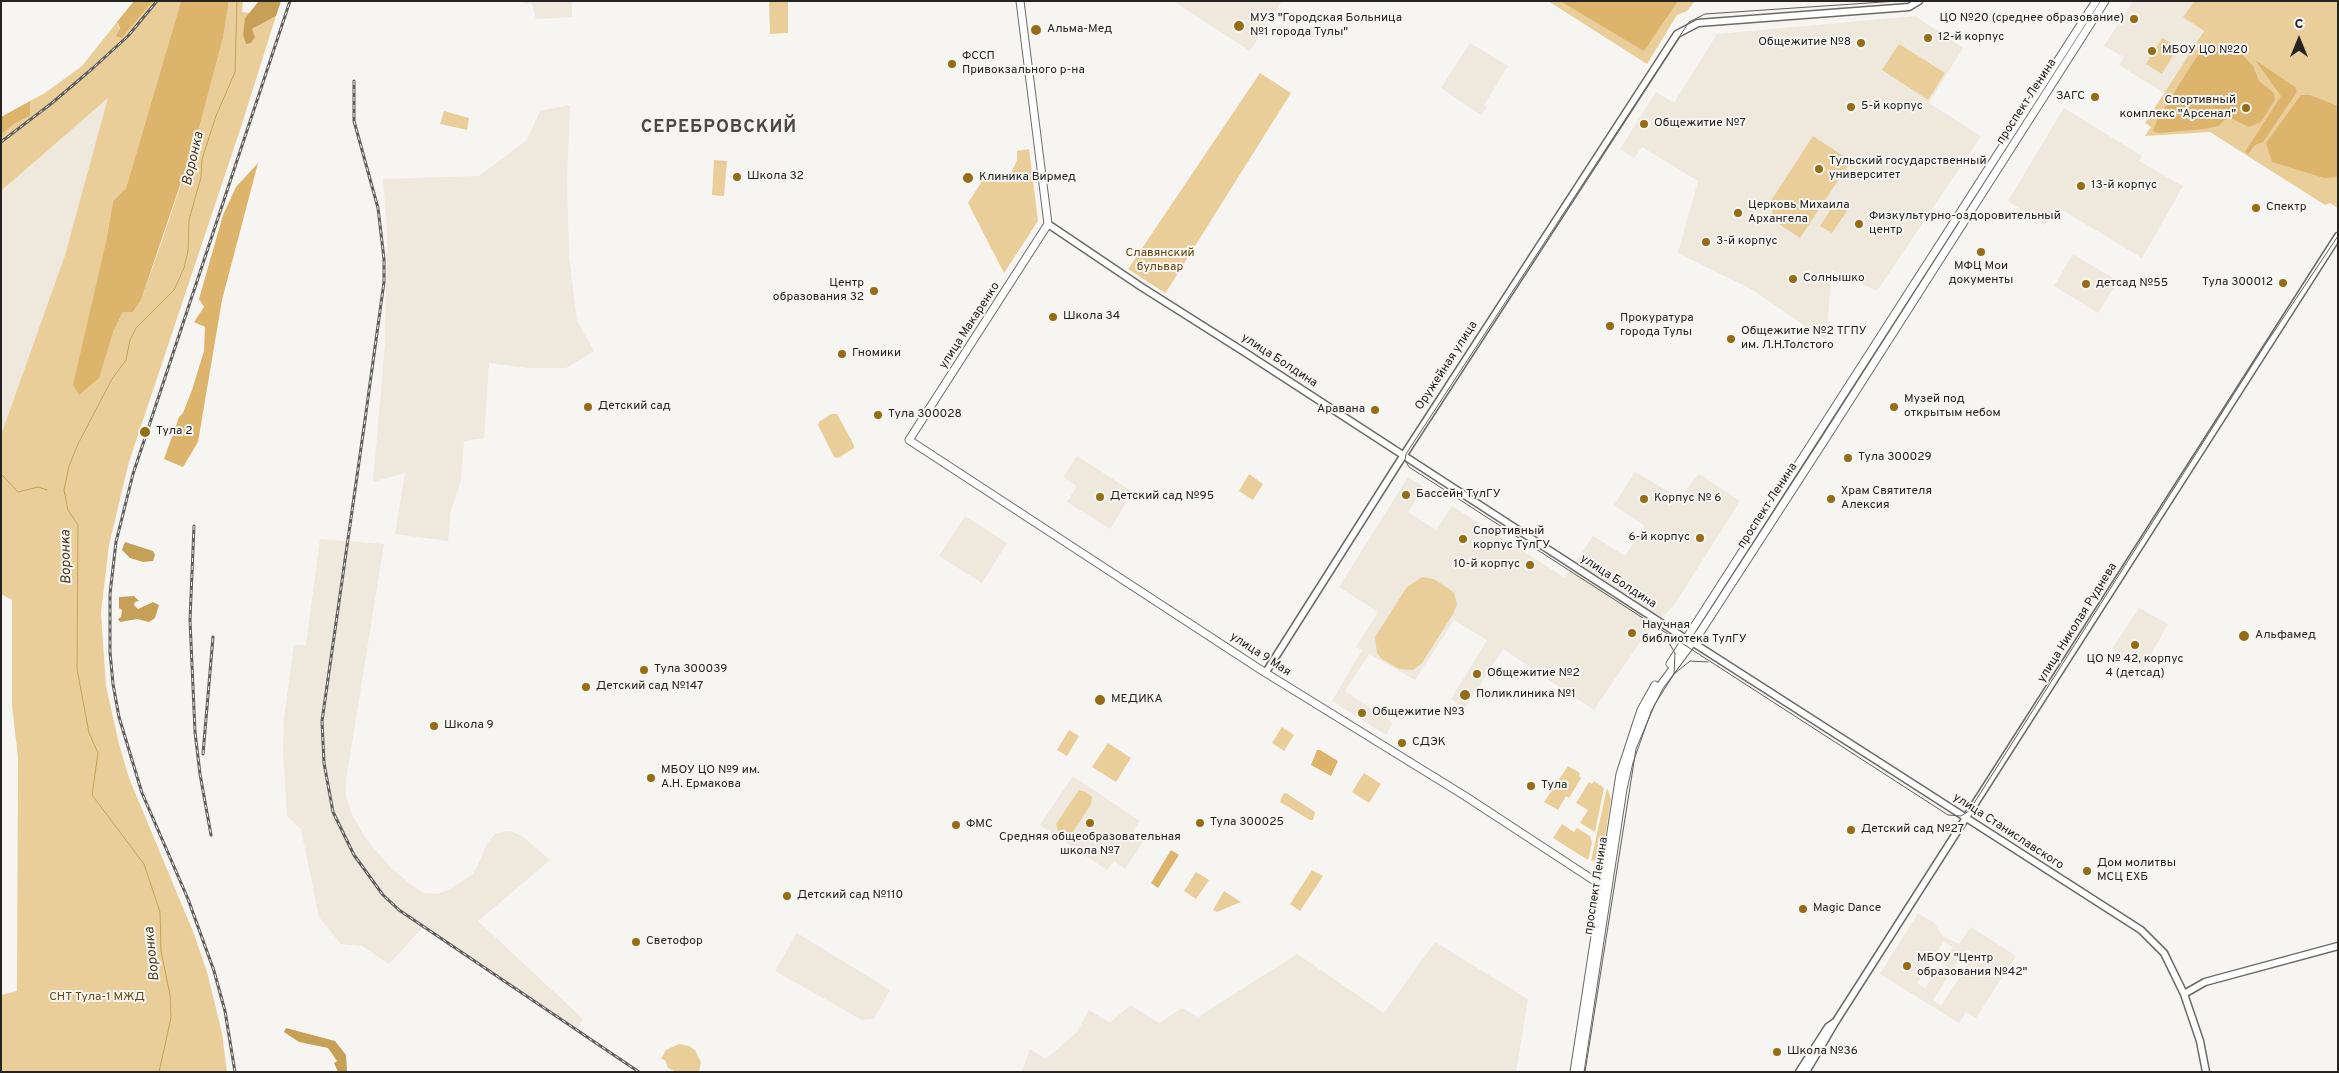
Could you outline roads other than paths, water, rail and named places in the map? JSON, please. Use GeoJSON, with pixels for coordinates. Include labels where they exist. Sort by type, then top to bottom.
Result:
{"type":"FeatureCollection","features":[{"type":"Feature","properties":{"kind":"main road"},"geometry":{"type":"LineString","coordinates":[[1020,1],[1048,224]]}},
{"type":"Feature","properties":{"kind":"main road","name":"проспект Ленина"},"geometry":{"type":"LineString","coordinates":[[2046,86],[2096,1]]}},
{"type":"Feature","properties":{"kind":"main road","name":"проспект Ленина"},"geometry":{"type":"LineString","coordinates":[[1574,1072],[1623,788],[1637,734],[1660,686],[2046,86],[2105,1]]}},
{"type":"Feature","properties":{"kind":"main road","name":"улица Макаренко"},"geometry":{"type":"LineString","coordinates":[[909,440],[1048,224]]}},
{"type":"Feature","properties":{"kind":"main road","name":"улица 9 Мая"},"geometry":{"type":"LineString","coordinates":[[909,440],[1266,672],[1465,796],[1605,887]]}},
{"type":"Feature","properties":{"kind":"main road","name":"проспект Ленина"},"geometry":{"type":"LineString","coordinates":[[1580,1072],[1605,887],[1605,864],[1616,794],[1624,758],[1641,710],[1689,641]]}},
{"type":"Feature","properties":{"kind":"street","name":"Оружейная улица"},"geometry":{"type":"LineString","coordinates":[[1266,672],[1404,455],[1678,34],[1698,23],[1909,7],[1919,1]]}},
{"type":"Feature","properties":{"kind":"street","name":"улица Болдина"},"geometry":{"type":"LineString","coordinates":[[1048,224],[1163,301],[1689,641]]}},
{"type":"Feature","properties":{"kind":"street","name":"улица Николая Руднева"},"geometry":{"type":"LineString","coordinates":[[1806,1072],[1836,1021],[1965,818],[2338,236]]}},
{"type":"Feature","properties":{"kind":"street","name":"улица Станиславского"},"geometry":{"type":"LineString","coordinates":[[1689,641],[2141,930],[2164,953],[2184,994],[2200,1041],[2206,1072]]}},
{"type":"Feature","properties":{"kind":"street"},"geometry":{"type":"LineString","coordinates":[[2184,994],[2205,982],[2338,946]]}},
{"type":"Feature","properties":{"kind":"street","name":"улица Николая Руднева"},"geometry":{"type":"LineString","coordinates":[[1799,1072],[1828,1027],[1836,1021]]}},
{"type":"Feature","properties":{"kind":"waterway","name":"Воронка"},"geometry":{"type":"LineString","coordinates":[[159,1072],[171,1018],[170,995],[161,951],[160,912],[144,864],[92,795],[98,753],[89,733],[77,669],[78,525],[68,510],[64,490],[69,466],[78,444],[112,379],[126,360],[130,340],[136,328],[174,290],[184,268],[188,251],[189,220],[201,177],[202,159],[216,116],[235,72],[237,1]]}},
{"type":"Feature","properties":{"kind":"waterway"},"geometry":{"type":"LineString","coordinates":[[1,474],[18,492],[38,487],[47,490]]}},
{"type":"Feature","properties":{"kind":"tram line"},"geometry":{"type":"LineString","coordinates":[[1898,1],[1705,14],[1689,22],[1406,454],[1405,460],[1409,467],[1948,815],[1961,816],[1969,811],[2265,345],[2338,236]]}},
{"type":"Feature","properties":{"kind":"tram line"},"geometry":{"type":"LineString","coordinates":[[1666,638],[1675,653],[1674,674]]}},
{"type":"Feature","properties":{"kind":"tram line"},"geometry":{"type":"LineString","coordinates":[[1585,1072],[1636,749],[1655,704],[1674,674],[1690,661],[1708,662]]}},
{"type":"Feature","properties":{"kind":"railway"},"geometry":{"type":"LineString","coordinates":[[1,142],[52,103],[93,68],[128,36],[157,1]]}},
{"type":"Feature","properties":{"kind":"railway"},"geometry":{"type":"LineString","coordinates":[[235,1072],[225,1011],[214,971],[188,899],[142,793],[119,717],[110,652],[110,594],[116,542],[133,474],[290,1]]}},
{"type":"Feature","properties":{"kind":"railway"},"geometry":{"type":"LineString","coordinates":[[354,81],[354,121],[378,208],[384,259],[384,282],[322,721],[324,763],[333,812],[354,855],[383,895],[399,910],[639,1072]]}},
{"type":"Feature","properties":{"kind":"railway"},"geometry":{"type":"LineString","coordinates":[[194,526],[190,620],[195,732],[200,774],[211,835]]}},
{"type":"Feature","properties":{"kind":"railway"},"geometry":{"type":"LineString","coordinates":[[203,754],[213,637]]}},
{"type":"Feature","properties":{"kind":"place","name":"ЦО №20 (среднее образование)"},"geometry":{"type":"Point","coordinates":[2134,19]}},
{"type":"Feature","properties":{"kind":"place","name":"МУЗ \"Городская Больница №1 города Тулы\""},"geometry":{"type":"Point","coordinates":[1239,26]}},
{"type":"Feature","properties":{"kind":"place","name":"Альма-Мед"},"geometry":{"type":"Point","coordinates":[1036,30]}},
{"type":"Feature","properties":{"kind":"place","name":"12-й корпус"},"geometry":{"type":"Point","coordinates":[1928,38]}},
{"type":"Feature","properties":{"kind":"place","name":"Общежитие №8"},"geometry":{"type":"Point","coordinates":[1861,43]}},
{"type":"Feature","properties":{"kind":"place","name":"МБОУ ЦО №20"},"geometry":{"type":"Point","coordinates":[2152,51]}},
{"type":"Feature","properties":{"kind":"place","name":"ФССП Привокзального р-на"},"geometry":{"type":"Point","coordinates":[952,64]}},
{"type":"Feature","properties":{"kind":"place","name":"ЗАГС"},"geometry":{"type":"Point","coordinates":[2095,97]}},
{"type":"Feature","properties":{"kind":"place","name":"5-й корпус"},"geometry":{"type":"Point","coordinates":[1851,107]}},
{"type":"Feature","properties":{"kind":"place","name":"Спортивный комплекс \"Арсенал\""},"geometry":{"type":"Point","coordinates":[2246,108]}},
{"type":"Feature","properties":{"kind":"place","name":"Общежитие №7"},"geometry":{"type":"Point","coordinates":[1644,124]}},
{"type":"Feature","properties":{"kind":"place","name":"Тульский государственный университет"},"geometry":{"type":"Point","coordinates":[1819,169]}},
{"type":"Feature","properties":{"kind":"place","name":"Школа 32"},"geometry":{"type":"Point","coordinates":[737,177]}},
{"type":"Feature","properties":{"kind":"place","name":"Клиника Вирмед"},"geometry":{"type":"Point","coordinates":[968,178]}},
{"type":"Feature","properties":{"kind":"place","name":"13-й корпус"},"geometry":{"type":"Point","coordinates":[2081,186]}},
{"type":"Feature","properties":{"kind":"place","name":"Спектр"},"geometry":{"type":"Point","coordinates":[2256,208]}},
{"type":"Feature","properties":{"kind":"place","name":"Церковь Михаила Архангела"},"geometry":{"type":"Point","coordinates":[1738,213]}},
{"type":"Feature","properties":{"kind":"place","name":"Физкультурно-оздоровительный центр"},"geometry":{"type":"Point","coordinates":[1859,224]}},
{"type":"Feature","properties":{"kind":"place","name":"3-й корпус"},"geometry":{"type":"Point","coordinates":[1706,242]}},
{"type":"Feature","properties":{"kind":"place","name":"МФЦ Мои документы"},"geometry":{"type":"Point","coordinates":[1981,252]}},
{"type":"Feature","properties":{"kind":"place","name":"Солнышко"},"geometry":{"type":"Point","coordinates":[1793,279]}},
{"type":"Feature","properties":{"kind":"place","name":"Тула 300012"},"geometry":{"type":"Point","coordinates":[2283,283]}},
{"type":"Feature","properties":{"kind":"place","name":"детсад №55"},"geometry":{"type":"Point","coordinates":[2086,284]}},
{"type":"Feature","properties":{"kind":"place","name":"Центр образования 32"},"geometry":{"type":"Point","coordinates":[874,291]}},
{"type":"Feature","properties":{"kind":"place","name":"Школа 34"},"geometry":{"type":"Point","coordinates":[1053,317]}},
{"type":"Feature","properties":{"kind":"place","name":"Прокуратура города Тулы"},"geometry":{"type":"Point","coordinates":[1610,326]}},
{"type":"Feature","properties":{"kind":"place","name":"Общежитие №2 ТГПУ им. Л.Н.Толстого"},"geometry":{"type":"Point","coordinates":[1731,339]}},
{"type":"Feature","properties":{"kind":"place","name":"Гномики"},"geometry":{"type":"Point","coordinates":[842,354]}},
{"type":"Feature","properties":{"kind":"place","name":"Детский сад"},"geometry":{"type":"Point","coordinates":[588,407]}},
{"type":"Feature","properties":{"kind":"place","name":"Музей под открытым небом"},"geometry":{"type":"Point","coordinates":[1894,407]}},
{"type":"Feature","properties":{"kind":"place","name":"Аравана"},"geometry":{"type":"Point","coordinates":[1375,410]}},
{"type":"Feature","properties":{"kind":"place","name":"Тула 300028"},"geometry":{"type":"Point","coordinates":[878,415]}},
{"type":"Feature","properties":{"kind":"place","name":"Тула 2"},"geometry":{"type":"Point","coordinates":[145,432]}},
{"type":"Feature","properties":{"kind":"place","name":"Тула 300029"},"geometry":{"type":"Point","coordinates":[1848,458]}},
{"type":"Feature","properties":{"kind":"place","name":"Бассейн ТулГУ"},"geometry":{"type":"Point","coordinates":[1406,495]}},
{"type":"Feature","properties":{"kind":"place","name":"Детский сад №95"},"geometry":{"type":"Point","coordinates":[1100,497]}},
{"type":"Feature","properties":{"kind":"place","name":"Корпус № 6"},"geometry":{"type":"Point","coordinates":[1644,499]}},
{"type":"Feature","properties":{"kind":"place","name":"Храм Святителя Алексия"},"geometry":{"type":"Point","coordinates":[1831,499]}},
{"type":"Feature","properties":{"kind":"place","name":"6-й корпус"},"geometry":{"type":"Point","coordinates":[1700,538]}},
{"type":"Feature","properties":{"kind":"place","name":"Спортивный корпус ТулГУ"},"geometry":{"type":"Point","coordinates":[1463,539]}},
{"type":"Feature","properties":{"kind":"place","name":"10-й корпус"},"geometry":{"type":"Point","coordinates":[1530,565]}},
{"type":"Feature","properties":{"kind":"place","name":"Научная библиотека ТулГУ"},"geometry":{"type":"Point","coordinates":[1632,633]}},
{"type":"Feature","properties":{"kind":"place","name":"Альфамед"},"geometry":{"type":"Point","coordinates":[2244,636]}},
{"type":"Feature","properties":{"kind":"place","name":"ЦО № 42, корпус 4 (детсад)"},"geometry":{"type":"Point","coordinates":[2135,645]}},
{"type":"Feature","properties":{"kind":"place","name":"Тула 300039"},"geometry":{"type":"Point","coordinates":[644,670]}},
{"type":"Feature","properties":{"kind":"place","name":"Общежитие №2"},"geometry":{"type":"Point","coordinates":[1477,674]}},
{"type":"Feature","properties":{"kind":"place","name":"Детский сад №147"},"geometry":{"type":"Point","coordinates":[586,687]}},
{"type":"Feature","properties":{"kind":"place","name":"Поликлиника №1"},"geometry":{"type":"Point","coordinates":[1465,695]}},
{"type":"Feature","properties":{"kind":"place","name":"МЕДИКА"},"geometry":{"type":"Point","coordinates":[1100,700]}},
{"type":"Feature","properties":{"kind":"place","name":"Общежитие №3"},"geometry":{"type":"Point","coordinates":[1362,713]}},
{"type":"Feature","properties":{"kind":"place","name":"Школа 9"},"geometry":{"type":"Point","coordinates":[434,726]}},
{"type":"Feature","properties":{"kind":"place","name":"СДЭК"},"geometry":{"type":"Point","coordinates":[1402,743]}},
{"type":"Feature","properties":{"kind":"place","name":"МБОУ ЦО №9 им. А.Н. Ермакова"},"geometry":{"type":"Point","coordinates":[651,778]}},
{"type":"Feature","properties":{"kind":"place","name":"Тула"},"geometry":{"type":"Point","coordinates":[1531,786]}},
{"type":"Feature","properties":{"kind":"place","name":"Средняя общеобразовательная школа №7"},"geometry":{"type":"Point","coordinates":[1090,823]}},
{"type":"Feature","properties":{"kind":"place","name":"Тула 300025"},"geometry":{"type":"Point","coordinates":[1200,823]}},
{"type":"Feature","properties":{"kind":"place","name":"ФМС"},"geometry":{"type":"Point","coordinates":[956,825]}},
{"type":"Feature","properties":{"kind":"place","name":"Детский сад №27"},"geometry":{"type":"Point","coordinates":[1851,830]}},
{"type":"Feature","properties":{"kind":"place","name":"Дом молитвы МСЦ ЕХБ"},"geometry":{"type":"Point","coordinates":[2087,871]}},
{"type":"Feature","properties":{"kind":"place","name":"Детский сад №110"},"geometry":{"type":"Point","coordinates":[787,896]}},
{"type":"Feature","properties":{"kind":"place","name":"Magic Dance"},"geometry":{"type":"Point","coordinates":[1803,909]}},
{"type":"Feature","properties":{"kind":"place","name":"Светофор"},"geometry":{"type":"Point","coordinates":[636,942]}},
{"type":"Feature","properties":{"kind":"place","name":"МБОУ \"Центр образования №42\""},"geometry":{"type":"Point","coordinates":[1907,966]}},
{"type":"Feature","properties":{"kind":"place","name":"Школа №36"},"geometry":{"type":"Point","coordinates":[1777,1052]}},
{"type":"Feature","properties":{"kind":"district","name":"СЕРЕБРОВСКИЙ"},"geometry":{"type":"Point","coordinates":[719,128]}},
{"type":"Feature","properties":{"kind":"park label","name":"Славянский бульвар"},"geometry":{"type":"Point","coordinates":[1160,261]}},
{"type":"Feature","properties":{"kind":"park label","name":"СНТ Тула-1 МЖД"},"geometry":{"type":"Point","coordinates":[97,998]}}]}
